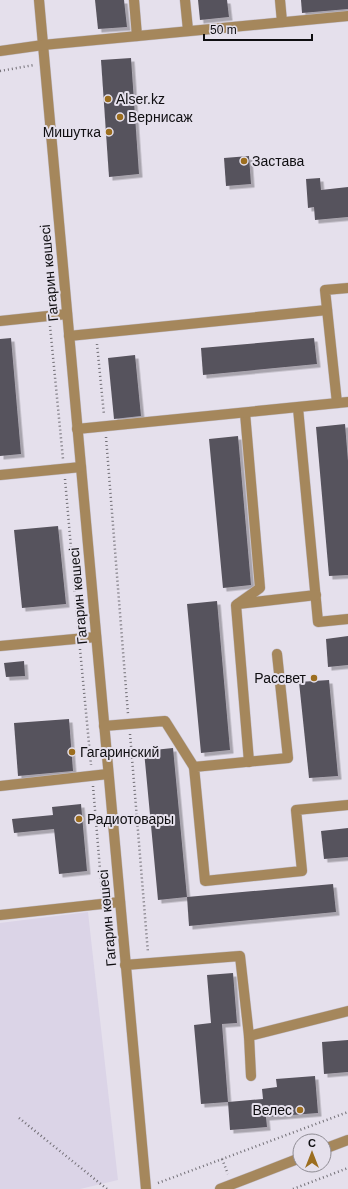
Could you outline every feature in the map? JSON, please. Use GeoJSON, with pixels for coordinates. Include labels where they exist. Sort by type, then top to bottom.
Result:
{"type":"FeatureCollection","features":[{"type":"Feature","properties":{"kind":"street","name":"Гагарин көшесі"},"geometry":{"type":"LineString","coordinates":[[39,0],[146,1189]]}},
{"type":"Feature","properties":{"kind":"street"},"geometry":{"type":"LineString","coordinates":[[134,0],[137,36]]}},
{"type":"Feature","properties":{"kind":"street"},"geometry":{"type":"LineString","coordinates":[[185,0],[188,30]]}},
{"type":"Feature","properties":{"kind":"street"},"geometry":{"type":"LineString","coordinates":[[280,0],[282,22]]}},
{"type":"Feature","properties":{"kind":"street"},"geometry":{"type":"LineString","coordinates":[[0,51],[43,44],[348,16]]}},
{"type":"Feature","properties":{"kind":"street"},"geometry":{"type":"LineString","coordinates":[[337,403],[325,290],[348,288]]}},
{"type":"Feature","properties":{"kind":"street"},"geometry":{"type":"LineString","coordinates":[[69,336],[327,310]]}},
{"type":"Feature","properties":{"kind":"street"},"geometry":{"type":"LineString","coordinates":[[0,320],[67,314]]}},
{"type":"Feature","properties":{"kind":"street"},"geometry":{"type":"LineString","coordinates":[[77,429],[245,414],[348,402]]}},
{"type":"Feature","properties":{"kind":"street"},"geometry":{"type":"LineString","coordinates":[[298,408],[318,622],[348,619]]}},
{"type":"Feature","properties":{"kind":"street"},"geometry":{"type":"LineString","coordinates":[[236,604],[260,588],[245,414]]}},
{"type":"Feature","properties":{"kind":"street"},"geometry":{"type":"LineString","coordinates":[[0,475],[81,467]]}},
{"type":"Feature","properties":{"kind":"street"},"geometry":{"type":"LineString","coordinates":[[236,604],[316,595]]}},
{"type":"Feature","properties":{"kind":"street"},"geometry":{"type":"LineString","coordinates":[[236,604],[249,762]]}},
{"type":"Feature","properties":{"kind":"street"},"geometry":{"type":"LineString","coordinates":[[0,646],[96,637]]}},
{"type":"Feature","properties":{"kind":"street"},"geometry":{"type":"LineString","coordinates":[[194,767],[288,758],[277,654]]}},
{"type":"Feature","properties":{"kind":"street"},"geometry":{"type":"LineString","coordinates":[[104,726],[165,721],[194,767],[205,881],[302,871],[296,810],[348,805]]}},
{"type":"Feature","properties":{"kind":"street"},"geometry":{"type":"LineString","coordinates":[[0,786],[108,774]]}},
{"type":"Feature","properties":{"kind":"street"},"geometry":{"type":"LineString","coordinates":[[0,915],[120,902]]}},
{"type":"Feature","properties":{"kind":"street"},"geometry":{"type":"LineString","coordinates":[[125,965],[240,956],[249,1036],[251,1076]]}},
{"type":"Feature","properties":{"kind":"street"},"geometry":{"type":"LineString","coordinates":[[249,1036],[348,1011]]}},
{"type":"Feature","properties":{"kind":"street"},"geometry":{"type":"LineString","coordinates":[[332,1146],[348,1140]]}},
{"type":"Feature","properties":{"kind":"street"},"geometry":{"type":"LineString","coordinates":[[220,1189],[292,1161]]}},
{"type":"Feature","properties":{"kind":"path"},"geometry":{"type":"LineString","coordinates":[[0,70],[44,63]]}},
{"type":"Feature","properties":{"kind":"path"},"geometry":{"type":"LineString","coordinates":[[49,316],[103,903]]}},
{"type":"Feature","properties":{"kind":"path"},"geometry":{"type":"LineString","coordinates":[[96,333],[149,963]]}},
{"type":"Feature","properties":{"kind":"path"},"geometry":{"type":"LineString","coordinates":[[146,1189],[348,1112]]}},
{"type":"Feature","properties":{"kind":"path"},"geometry":{"type":"LineString","coordinates":[[19,1118],[107,1189]]}},
{"type":"Feature","properties":{"kind":"path"},"geometry":{"type":"LineString","coordinates":[[293,1189],[348,1168]]}},
{"type":"Feature","properties":{"kind":"shaded area"},"geometry":{"type":"Polygon","coordinates":[[[88,912],[118,1180],[80,1189],[0,1189],[0,923],[88,912]]]}},
{"type":"Feature","properties":{"kind":"building"},"geometry":{"type":"Polygon","coordinates":[[[95,0],[124,0],[127,27],[98,29],[95,0]]]}},
{"type":"Feature","properties":{"kind":"building"},"geometry":{"type":"Polygon","coordinates":[[[198,0],[227,0],[229,17],[200,20],[198,0]]]}},
{"type":"Feature","properties":{"kind":"building"},"geometry":{"type":"Polygon","coordinates":[[[301,0],[348,0],[348,9],[302,13],[301,0]]]}},
{"type":"Feature","properties":{"kind":"building","name":"Вернисаж"},"geometry":{"type":"Polygon","coordinates":[[[131,58],[139,174],[109,177],[101,60],[131,58]]]}},
{"type":"Feature","properties":{"kind":"building"},"geometry":{"type":"Polygon","coordinates":[[[249,156],[251,184],[226,186],[224,158],[249,156]]]}},
{"type":"Feature","properties":{"kind":"building"},"geometry":{"type":"Polygon","coordinates":[[[320,178],[321,190],[348,187],[348,217],[315,220],[314,207],[308,208],[306,179],[320,178]]]}},
{"type":"Feature","properties":{"kind":"building"},"geometry":{"type":"Polygon","coordinates":[[[11,338],[21,454],[0,456],[0,339],[11,338]]]}},
{"type":"Feature","properties":{"kind":"building"},"geometry":{"type":"Polygon","coordinates":[[[314,338],[317,364],[203,375],[201,348],[314,338]]]}},
{"type":"Feature","properties":{"kind":"building"},"geometry":{"type":"Polygon","coordinates":[[[135,355],[141,416],[114,419],[108,358],[135,355]]]}},
{"type":"Feature","properties":{"kind":"building"},"geometry":{"type":"Polygon","coordinates":[[[345,424],[348,461],[348,575],[329,576],[316,427],[345,424]]]}},
{"type":"Feature","properties":{"kind":"building"},"geometry":{"type":"Polygon","coordinates":[[[238,436],[251,585],[223,588],[209,439],[238,436]]]}},
{"type":"Feature","properties":{"kind":"building"},"geometry":{"type":"Polygon","coordinates":[[[58,526],[66,604],[22,608],[14,530],[58,526]]]}},
{"type":"Feature","properties":{"kind":"building"},"geometry":{"type":"Polygon","coordinates":[[[217,601],[230,750],[201,753],[187,604],[217,601]]]}},
{"type":"Feature","properties":{"kind":"building"},"geometry":{"type":"Polygon","coordinates":[[[348,636],[348,665],[328,667],[326,639],[348,636]]]}},
{"type":"Feature","properties":{"kind":"building"},"geometry":{"type":"Polygon","coordinates":[[[24,661],[25,676],[6,677],[4,663],[24,661]]]}},
{"type":"Feature","properties":{"kind":"building"},"geometry":{"type":"Polygon","coordinates":[[[329,680],[338,776],[309,778],[299,682],[329,680]]]}},
{"type":"Feature","properties":{"kind":"building"},"geometry":{"type":"Polygon","coordinates":[[[69,719],[73,771],[18,776],[14,723],[69,719]]]}},
{"type":"Feature","properties":{"kind":"building"},"geometry":{"type":"Polygon","coordinates":[[[173,748],[187,897],[158,900],[144,751],[173,748]]]}},
{"type":"Feature","properties":{"kind":"building"},"geometry":{"type":"Polygon","coordinates":[[[81,804],[87,871],[59,874],[54,829],[14,833],[12,819],[53,815],[52,807],[81,804]]]}},
{"type":"Feature","properties":{"kind":"building"},"geometry":{"type":"Polygon","coordinates":[[[348,828],[348,857],[324,859],[321,831],[348,828]]]}},
{"type":"Feature","properties":{"kind":"building"},"geometry":{"type":"Polygon","coordinates":[[[333,884],[336,912],[189,926],[187,897],[333,884]]]}},
{"type":"Feature","properties":{"kind":"building"},"geometry":{"type":"Polygon","coordinates":[[[233,973],[237,1023],[222,1024],[228,1102],[201,1104],[194,1025],[211,1023],[207,975],[233,973]]]}},
{"type":"Feature","properties":{"kind":"building"},"geometry":{"type":"Polygon","coordinates":[[[348,1040],[348,1072],[324,1074],[322,1042],[348,1040]]]}},
{"type":"Feature","properties":{"kind":"building"},"geometry":{"type":"Polygon","coordinates":[[[315,1076],[318,1113],[266,1117],[267,1127],[230,1130],[228,1102],[263,1099],[262,1089],[277,1087],[276,1079],[315,1076]]]}},
{"type":"Feature","properties":{"kind":"place","name":"Alser.kz"},"geometry":{"type":"Point","coordinates":[108,99]}},
{"type":"Feature","properties":{"kind":"place","name":"Вернисаж"},"geometry":{"type":"Point","coordinates":[120,117]}},
{"type":"Feature","properties":{"kind":"place","name":"Мишутка"},"geometry":{"type":"Point","coordinates":[109,132]}},
{"type":"Feature","properties":{"kind":"place","name":"Застава"},"geometry":{"type":"Point","coordinates":[244,161]}},
{"type":"Feature","properties":{"kind":"place","name":"Рассвет"},"geometry":{"type":"Point","coordinates":[314,678]}},
{"type":"Feature","properties":{"kind":"place","name":"Гагаринский"},"geometry":{"type":"Point","coordinates":[72,752]}},
{"type":"Feature","properties":{"kind":"place","name":"Радиотовары"},"geometry":{"type":"Point","coordinates":[79,819]}},
{"type":"Feature","properties":{"kind":"place","name":"Велес"},"geometry":{"type":"Point","coordinates":[300,1110]}}]}
